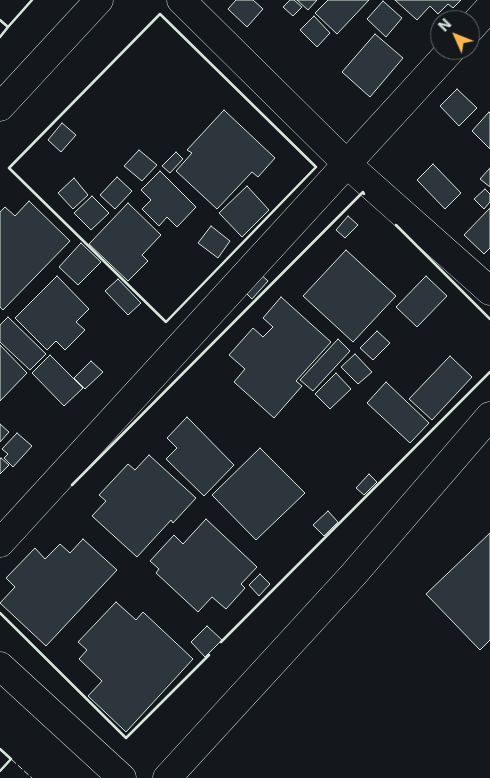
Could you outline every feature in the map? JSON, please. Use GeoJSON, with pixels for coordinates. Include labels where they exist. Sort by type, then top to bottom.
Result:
{"type":"FeatureCollection","features":[{"type":"Feature","properties":{"kind":"street"},"geometry":{"type":"LineString","coordinates":[[0,107],[99,0]]}},
{"type":"Feature","properties":{"kind":"street"},"geometry":{"type":"LineString","coordinates":[[181,0],[347,164],[490,291]]}},
{"type":"Feature","properties":{"kind":"street"},"geometry":{"type":"LineString","coordinates":[[480,18],[490,7]]}},
{"type":"Feature","properties":{"kind":"street"},"geometry":{"type":"LineString","coordinates":[[0,543],[442,60]]}},
{"type":"Feature","properties":{"kind":"street"},"geometry":{"type":"LineString","coordinates":[[167,778],[353,575],[490,416]]}},
{"type":"Feature","properties":{"kind":"street"},"geometry":{"type":"LineString","coordinates":[[0,666],[122,778]]}},
{"type":"Feature","properties":{"kind":"building"},"geometry":{"type":"Polygon","coordinates":[[[236,0],[253,0],[263,9],[247,27],[228,9],[236,0]]]}},
{"type":"Feature","properties":{"kind":"building"},"geometry":{"type":"Polygon","coordinates":[[[290,0],[294,0],[302,7],[293,16],[283,7],[290,0]]]}},
{"type":"Feature","properties":{"kind":"building"},"geometry":{"type":"Polygon","coordinates":[[[297,0],[317,0],[308,10],[297,0]]]}},
{"type":"Feature","properties":{"kind":"building"},"geometry":{"type":"Polygon","coordinates":[[[328,0],[369,0],[337,34],[315,13],[328,0]]]}},
{"type":"Feature","properties":{"kind":"building"},"geometry":{"type":"Polygon","coordinates":[[[395,0],[461,0],[453,8],[448,4],[442,10],[434,10],[430,6],[417,20],[395,0]]]}},
{"type":"Feature","properties":{"kind":"building"},"geometry":{"type":"Polygon","coordinates":[[[383,1],[402,18],[386,37],[367,19],[383,1]]]}},
{"type":"Feature","properties":{"kind":"building"},"geometry":{"type":"Polygon","coordinates":[[[314,16],[330,33],[317,47],[300,30],[314,16]]]}},
{"type":"Feature","properties":{"kind":"building"},"geometry":{"type":"Polygon","coordinates":[[[375,34],[403,58],[370,97],[342,72],[375,34]]]}},
{"type":"Feature","properties":{"kind":"building"},"geometry":{"type":"Polygon","coordinates":[[[457,89],[477,108],[459,126],[440,106],[457,89]]]}},
{"type":"Feature","properties":{"kind":"building"},"geometry":{"type":"Polygon","coordinates":[[[224,110],[275,158],[258,177],[252,172],[217,209],[176,171],[192,153],[187,150],[224,110]]]}},
{"type":"Feature","properties":{"kind":"building"},"geometry":{"type":"Polygon","coordinates":[[[490,113],[490,149],[472,131],[490,113]]]}},
{"type":"Feature","properties":{"kind":"building"},"geometry":{"type":"Polygon","coordinates":[[[62,123],[76,135],[61,152],[48,140],[62,123]]]}},
{"type":"Feature","properties":{"kind":"building"},"geometry":{"type":"Polygon","coordinates":[[[139,150],[157,165],[142,181],[124,166],[139,150]]]}},
{"type":"Feature","properties":{"kind":"building"},"geometry":{"type":"Polygon","coordinates":[[[176,152],[183,159],[170,173],[162,166],[176,152]]]}},
{"type":"Feature","properties":{"kind":"building"},"geometry":{"type":"Polygon","coordinates":[[[433,164],[461,193],[445,209],[417,180],[433,164]]]}},
{"type":"Feature","properties":{"kind":"building"},"geometry":{"type":"Polygon","coordinates":[[[490,168],[490,187],[480,179],[490,168]]]}},
{"type":"Feature","properties":{"kind":"building"},"geometry":{"type":"Polygon","coordinates":[[[160,171],[196,207],[177,227],[167,217],[159,226],[142,209],[151,200],[141,190],[160,171]]]}},
{"type":"Feature","properties":{"kind":"building"},"geometry":{"type":"Polygon","coordinates":[[[117,177],[132,191],[115,209],[100,195],[117,177]]]}},
{"type":"Feature","properties":{"kind":"building"},"geometry":{"type":"Polygon","coordinates":[[[74,178],[88,195],[73,209],[58,193],[74,178]]]}},
{"type":"Feature","properties":{"kind":"building"},"geometry":{"type":"Polygon","coordinates":[[[247,186],[269,210],[242,237],[219,213],[247,186]]]}},
{"type":"Feature","properties":{"kind":"building"},"geometry":{"type":"Polygon","coordinates":[[[485,189],[490,194],[490,202],[484,209],[474,199],[485,189]]]}},
{"type":"Feature","properties":{"kind":"building"},"geometry":{"type":"Polygon","coordinates":[[[92,196],[109,213],[91,230],[74,213],[92,196]]]}},
{"type":"Feature","properties":{"kind":"building"},"geometry":{"type":"Polygon","coordinates":[[[29,201],[70,241],[3,310],[0,307],[0,212],[5,207],[15,216],[29,201]]]}},
{"type":"Feature","properties":{"kind":"building"},"geometry":{"type":"Polygon","coordinates":[[[128,203],[161,235],[142,255],[148,261],[128,281],[89,244],[128,203]]]}},
{"type":"Feature","properties":{"kind":"building"},"geometry":{"type":"Polygon","coordinates":[[[490,208],[490,248],[484,254],[464,235],[490,208]]]}},
{"type":"Feature","properties":{"kind":"building"},"geometry":{"type":"Polygon","coordinates":[[[348,216],[358,225],[345,238],[336,230],[348,216]]]}},
{"type":"Feature","properties":{"kind":"building"},"geometry":{"type":"Polygon","coordinates":[[[211,226],[230,241],[218,258],[198,243],[211,226]]]}},
{"type":"Feature","properties":{"kind":"building"},"geometry":{"type":"Polygon","coordinates":[[[81,243],[101,262],[78,285],[59,267],[81,243]]]}},
{"type":"Feature","properties":{"kind":"building"},"geometry":{"type":"Polygon","coordinates":[[[346,250],[396,296],[353,342],[303,296],[346,250]]]}},
{"type":"Feature","properties":{"kind":"building"},"geometry":{"type":"Polygon","coordinates":[[[259,273],[268,281],[252,299],[243,290],[259,273]]]}},
{"type":"Feature","properties":{"kind":"building"},"geometry":{"type":"Polygon","coordinates":[[[57,276],[89,309],[76,322],[85,330],[65,350],[56,341],[47,350],[15,318],[57,276]]]}},
{"type":"Feature","properties":{"kind":"building"},"geometry":{"type":"Polygon","coordinates":[[[426,276],[447,296],[417,327],[396,307],[426,276]]]}},
{"type":"Feature","properties":{"kind":"building"},"geometry":{"type":"Polygon","coordinates":[[[118,279],[141,303],[128,315],[105,291],[118,279]]]}},
{"type":"Feature","properties":{"kind":"building"},"geometry":{"type":"Polygon","coordinates":[[[281,297],[331,342],[296,381],[302,386],[274,418],[234,382],[245,369],[229,355],[253,328],[263,337],[273,327],[263,318],[281,297]]]}},
{"type":"Feature","properties":{"kind":"building"},"geometry":{"type":"Polygon","coordinates":[[[8,317],[46,354],[30,370],[0,342],[0,325],[8,317]]]}},
{"type":"Feature","properties":{"kind":"building"},"geometry":{"type":"Polygon","coordinates":[[[377,331],[390,343],[373,360],[360,348],[377,331]]]}},
{"type":"Feature","properties":{"kind":"building"},"geometry":{"type":"Polygon","coordinates":[[[338,339],[350,351],[313,391],[300,380],[338,339]]]}},
{"type":"Feature","properties":{"kind":"building"},"geometry":{"type":"Polygon","coordinates":[[[0,345],[27,373],[0,401],[0,345]]]}},
{"type":"Feature","properties":{"kind":"building"},"geometry":{"type":"Polygon","coordinates":[[[355,354],[372,372],[358,384],[341,367],[355,354]]]}},
{"type":"Feature","properties":{"kind":"building"},"geometry":{"type":"Polygon","coordinates":[[[50,355],[83,388],[64,406],[32,373],[50,355]]]}},
{"type":"Feature","properties":{"kind":"building"},"geometry":{"type":"Polygon","coordinates":[[[450,356],[472,377],[432,420],[409,399],[450,356]]]}},
{"type":"Feature","properties":{"kind":"building"},"geometry":{"type":"Polygon","coordinates":[[[91,361],[103,372],[85,389],[74,378],[91,361]]]}},
{"type":"Feature","properties":{"kind":"building"},"geometry":{"type":"Polygon","coordinates":[[[336,373],[351,389],[330,409],[315,394],[336,373]]]}},
{"type":"Feature","properties":{"kind":"building"},"geometry":{"type":"Polygon","coordinates":[[[386,382],[429,423],[410,443],[367,403],[386,382]]]}},
{"type":"Feature","properties":{"kind":"building"},"geometry":{"type":"Polygon","coordinates":[[[187,417],[234,465],[204,496],[166,459],[177,448],[167,438],[187,417]]]}},
{"type":"Feature","properties":{"kind":"building"},"geometry":{"type":"Polygon","coordinates":[[[0,424],[9,432],[0,442],[0,424]]]}},
{"type":"Feature","properties":{"kind":"building"},"geometry":{"type":"Polygon","coordinates":[[[17,433],[32,446],[13,467],[4,458],[8,454],[2,449],[17,433]]]}},
{"type":"Feature","properties":{"kind":"building"},"geometry":{"type":"Polygon","coordinates":[[[260,448],[305,493],[256,540],[212,495],[260,448]]]}},
{"type":"Feature","properties":{"kind":"building"},"geometry":{"type":"Polygon","coordinates":[[[149,455],[196,498],[173,523],[171,520],[137,557],[92,516],[106,501],[99,495],[128,464],[135,470],[149,455]]]}},
{"type":"Feature","properties":{"kind":"building"},"geometry":{"type":"Polygon","coordinates":[[[0,459],[9,465],[0,474],[0,459]]]}},
{"type":"Feature","properties":{"kind":"building"},"geometry":{"type":"Polygon","coordinates":[[[369,474],[377,482],[364,495],[356,488],[369,474]]]}},
{"type":"Feature","properties":{"kind":"building"},"geometry":{"type":"Polygon","coordinates":[[[328,511],[338,522],[324,536],[313,525],[328,511]]]}},
{"type":"Feature","properties":{"kind":"building"},"geometry":{"type":"Polygon","coordinates":[[[206,519],[257,567],[241,584],[245,588],[226,609],[212,597],[198,612],[156,573],[159,569],[150,561],[174,535],[183,544],[206,519]]]}},
{"type":"Feature","properties":{"kind":"building"},"geometry":{"type":"Polygon","coordinates":[[[490,533],[490,640],[480,650],[426,594],[490,533]]]}},
{"type":"Feature","properties":{"kind":"building"},"geometry":{"type":"Polygon","coordinates":[[[83,539],[117,570],[46,646],[0,603],[15,587],[6,578],[35,548],[45,559],[60,544],[70,553],[83,539]]]}},
{"type":"Feature","properties":{"kind":"building"},"geometry":{"type":"Polygon","coordinates":[[[260,574],[270,584],[259,596],[249,585],[260,574]]]}},
{"type":"Feature","properties":{"kind":"building"},"geometry":{"type":"Polygon","coordinates":[[[116,602],[136,620],[143,612],[193,659],[126,732],[88,696],[102,681],[79,659],[87,650],[78,642],[116,602]]]}},
{"type":"Feature","properties":{"kind":"building"},"geometry":{"type":"Polygon","coordinates":[[[207,626],[222,640],[205,657],[191,642],[207,626]]]}},
{"type":"Feature","properties":{"kind":"fence"},"geometry":{"type":"LineString","coordinates":[[0,771],[11,759],[32,778]]}},
{"type":"Feature","properties":{"kind":"wall"},"geometry":{"type":"LineString","coordinates":[[0,20],[8,27],[32,0]]}},
{"type":"Feature","properties":{"kind":"wall"},"geometry":{"type":"LineString","coordinates":[[160,14],[316,167],[166,322],[9,168],[160,14]]}},
{"type":"Feature","properties":{"kind":"wall"},"geometry":{"type":"LineString","coordinates":[[0,37],[8,27]]}},
{"type":"Feature","properties":{"kind":"wall"},"geometry":{"type":"LineString","coordinates":[[72,485],[363,192],[364,194]]}},
{"type":"Feature","properties":{"kind":"wall"},"geometry":{"type":"LineString","coordinates":[[396,225],[490,319]]}},
{"type":"Feature","properties":{"kind":"wall"},"geometry":{"type":"LineString","coordinates":[[221,642],[490,372]]}},
{"type":"Feature","properties":{"kind":"wall"},"geometry":{"type":"LineString","coordinates":[[0,613],[126,738],[209,655]]}},
{"type":"Feature","properties":{"kind":"wall"},"geometry":{"type":"LineString","coordinates":[[0,749],[11,759],[0,771]]}}]}
